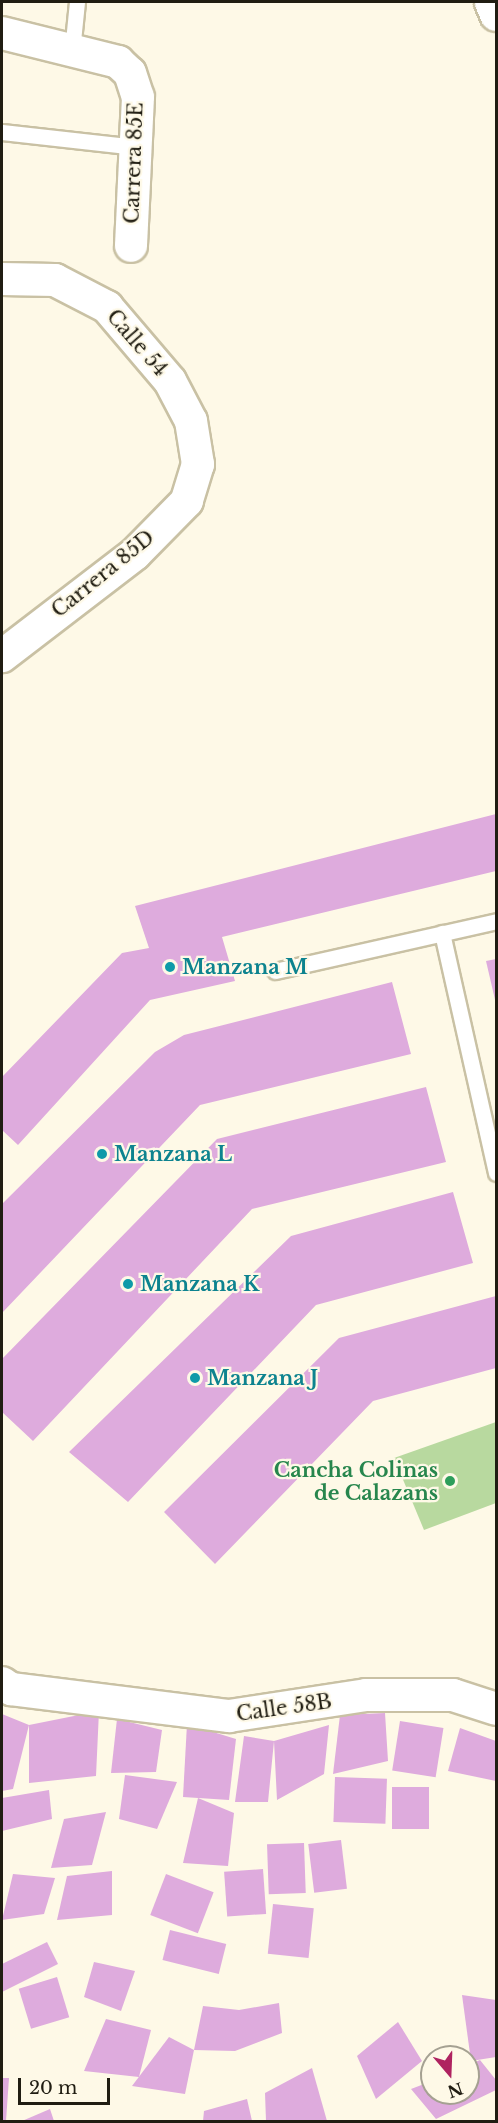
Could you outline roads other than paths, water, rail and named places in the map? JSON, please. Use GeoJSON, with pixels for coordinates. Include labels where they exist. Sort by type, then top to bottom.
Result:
{"type":"FeatureCollection","features":[{"type":"Feature","properties":{"kind":"street"},"geometry":{"type":"LineString","coordinates":[[491,2],[496,14]]}},
{"type":"Feature","properties":{"kind":"street","name":"Carrera 85E"},"geometry":{"type":"LineString","coordinates":[[2,33],[118,62],[130,73],[138,97],[131,246]]}},
{"type":"Feature","properties":{"kind":"street","name":"Calle 54"},"geometry":{"type":"LineString","coordinates":[[2,279],[55,280],[107,307],[170,381]]}},
{"type":"Feature","properties":{"kind":"street","name":"Carrera 85D"},"geometry":{"type":"LineString","coordinates":[[2,656],[135,554],[186,501],[198,464],[191,421],[170,381]]}},
{"type":"Feature","properties":{"kind":"street","name":"Calle 58B"},"geometry":{"type":"LineString","coordinates":[[2,1683],[11,1689],[229,1716],[366,1695],[453,1695],[496,1709]]}},
{"type":"Feature","properties":{"kind":"lane"},"geometry":{"type":"LineString","coordinates":[[72,51],[78,2]]}},
{"type":"Feature","properties":{"kind":"lane"},"geometry":{"type":"LineString","coordinates":[[2,132],[136,147]]}},
{"type":"Feature","properties":{"kind":"lane"},"geometry":{"type":"LineString","coordinates":[[276,971],[496,921]]}},
{"type":"Feature","properties":{"kind":"lane"},"geometry":{"type":"LineString","coordinates":[[442,933],[496,1173]]}},
{"type":"Feature","properties":{"kind":"place","name":"Manzana M"},"geometry":{"type":"Point","coordinates":[170,967]}},
{"type":"Feature","properties":{"kind":"place","name":"Manzana L"},"geometry":{"type":"Point","coordinates":[102,1154]}},
{"type":"Feature","properties":{"kind":"place","name":"Manzana K"},"geometry":{"type":"Point","coordinates":[128,1284]}},
{"type":"Feature","properties":{"kind":"place","name":"Manzana J"},"geometry":{"type":"Point","coordinates":[195,1378]}},
{"type":"Feature","properties":{"kind":"place","name":"Cancha Colinas de Calazans"},"geometry":{"type":"Point","coordinates":[450,1481]}}]}
